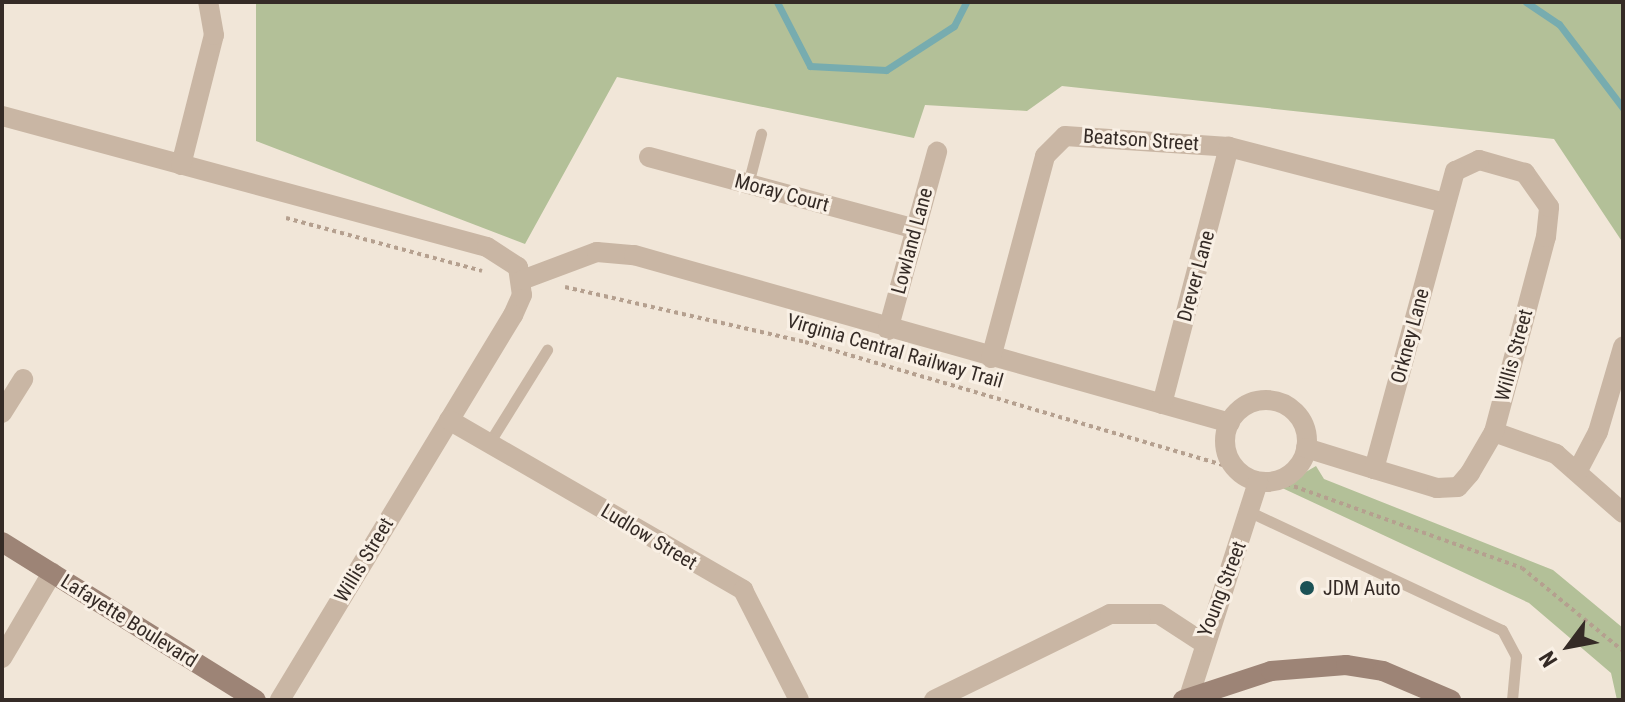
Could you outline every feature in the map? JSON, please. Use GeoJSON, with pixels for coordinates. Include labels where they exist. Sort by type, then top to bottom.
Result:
{"type":"FeatureCollection","features":[{"type":"Feature","properties":{"kind":"main road","name":"Lafayette Boulevard"},"geometry":{"type":"LineString","coordinates":[[2,542],[256,700]]}},
{"type":"Feature","properties":{"kind":"main road"},"geometry":{"type":"LineString","coordinates":[[1186,698],[1271,671],[1346,665],[1414,681],[1451,700]]}},
{"type":"Feature","properties":{"kind":"street"},"geometry":{"type":"LineString","coordinates":[[181,165],[214,35],[208,2]]}},
{"type":"Feature","properties":{"kind":"street"},"geometry":{"type":"LineString","coordinates":[[2,116],[487,247],[518,267],[522,280],[597,252],[634,255],[888,330],[1230,423]]}},
{"type":"Feature","properties":{"kind":"street","name":"Beatson Street"},"geometry":{"type":"LineString","coordinates":[[991,358],[1045,156],[1065,136],[1229,147],[1446,203]]}},
{"type":"Feature","properties":{"kind":"street","name":"Drever Lane"},"geometry":{"type":"LineString","coordinates":[[1162,404],[1229,147]]}},
{"type":"Feature","properties":{"kind":"street","name":"Lowland Lane"},"geometry":{"type":"LineString","coordinates":[[888,330],[937,152]]}},
{"type":"Feature","properties":{"kind":"street","name":"Moray Court"},"geometry":{"type":"LineString","coordinates":[[649,157],[916,229]]}},
{"type":"Feature","properties":{"kind":"street","name":"Willis Street"},"geometry":{"type":"LineString","coordinates":[[1306,448],[1437,488],[1458,487],[1494,432],[1549,207],[1525,173],[1479,160],[1455,171],[1446,203]]}},
{"type":"Feature","properties":{"kind":"street","name":"Orkney Lane"},"geometry":{"type":"LineString","coordinates":[[1374,469],[1446,203]]}},
{"type":"Feature","properties":{"kind":"street","name":"Willis Street"},"geometry":{"type":"LineString","coordinates":[[280,700],[513,315],[522,280]]}},
{"type":"Feature","properties":{"kind":"street"},"geometry":{"type":"LineString","coordinates":[[1577,472],[1598,432],[1623,347]]}},
{"type":"Feature","properties":{"kind":"street"},"geometry":{"type":"LineString","coordinates":[[2,413],[23,379]]}},
{"type":"Feature","properties":{"kind":"street"},"geometry":{"type":"LineString","coordinates":[[1278,402],[1300,417],[1306,448],[1290,474],[1258,482],[1234,468],[1227,450],[1230,423],[1250,403],[1278,402]]}},
{"type":"Feature","properties":{"kind":"street","name":"Ludlow Street"},"geometry":{"type":"LineString","coordinates":[[449,420],[743,590],[799,700]]}},
{"type":"Feature","properties":{"kind":"street"},"geometry":{"type":"LineString","coordinates":[[1494,432],[1556,454],[1623,513]]}},
{"type":"Feature","properties":{"kind":"street","name":"Young Street"},"geometry":{"type":"LineString","coordinates":[[1186,698],[1202,642],[1258,482]]}},
{"type":"Feature","properties":{"kind":"street"},"geometry":{"type":"LineString","coordinates":[[2,658],[52,573]]}},
{"type":"Feature","properties":{"kind":"street"},"geometry":{"type":"LineString","coordinates":[[934,700],[1110,614],[1159,614],[1202,642]]}},
{"type":"Feature","properties":{"kind":"lane"},"geometry":{"type":"LineString","coordinates":[[748,184],[761,134]]}},
{"type":"Feature","properties":{"kind":"lane"},"geometry":{"type":"LineString","coordinates":[[489,443],[547,350]]}},
{"type":"Feature","properties":{"kind":"lane"},"geometry":{"type":"LineString","coordinates":[[1250,512],[1502,630],[1516,656],[1512,700]]}},
{"type":"Feature","properties":{"kind":"path","name":"Virginia Central Railway Trail"},"geometry":{"type":"LineString","coordinates":[[551,284],[805,342],[1226,466]]}},
{"type":"Feature","properties":{"kind":"path"},"geometry":{"type":"LineString","coordinates":[[1289,483],[1522,568],[1623,651]]}},
{"type":"Feature","properties":{"kind":"green space"},"geometry":{"type":"Polygon","coordinates":[[[256,2],[1623,2],[1623,243],[1554,139],[1062,86],[1027,111],[925,105],[914,138],[617,77],[525,244],[256,141],[256,2]]]}},
{"type":"Feature","properties":{"kind":"green space"},"geometry":{"type":"Polygon","coordinates":[[[1316,466],[1324,479],[1553,570],[1623,628],[1623,700],[1617,700],[1611,673],[1529,603],[1280,487],[1316,466]]]}},
{"type":"Feature","properties":{"kind":"waterway"},"geometry":{"type":"LineString","coordinates":[[777,2],[810,66],[886,70],[954,26],[966,2]]}},
{"type":"Feature","properties":{"kind":"waterway"},"geometry":{"type":"LineString","coordinates":[[1526,2],[1559,24],[1623,108]]}},
{"type":"Feature","properties":{"kind":"place","name":"JDM Auto"},"geometry":{"type":"Point","coordinates":[1307,588]}}]}
